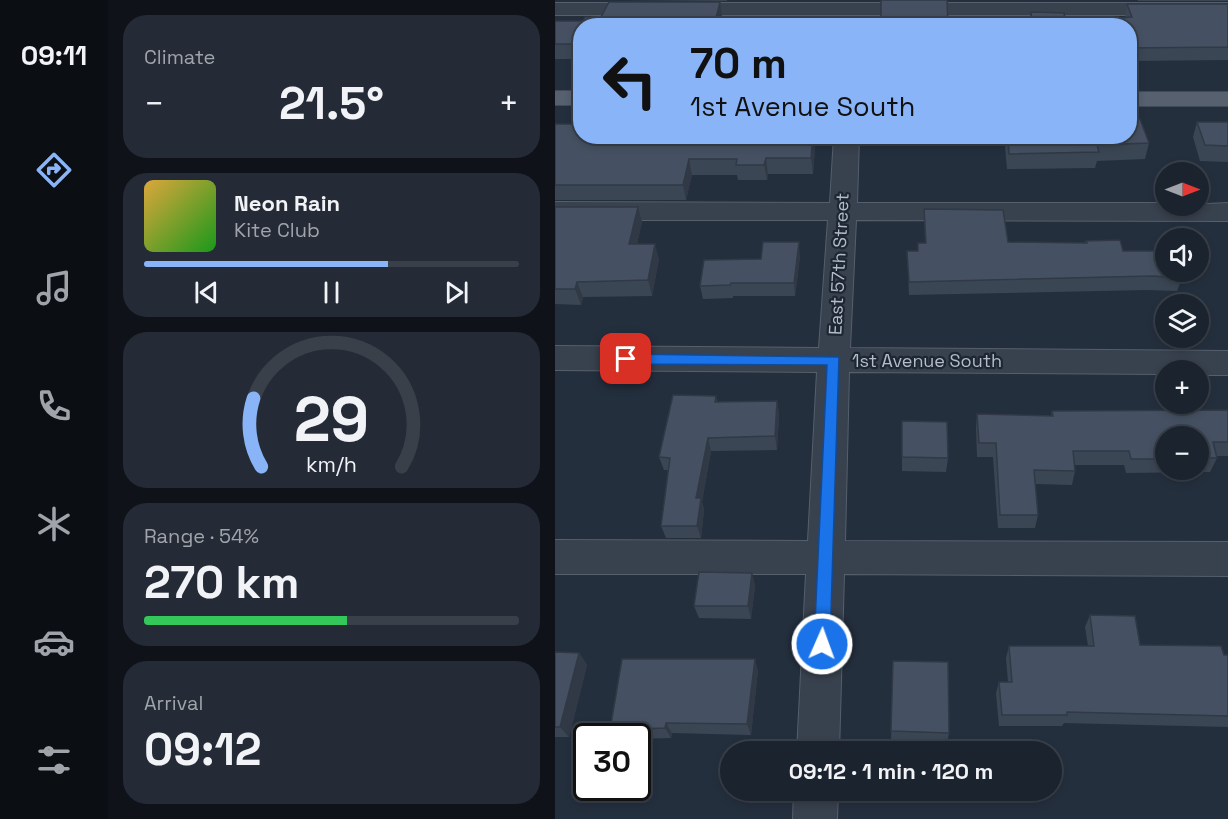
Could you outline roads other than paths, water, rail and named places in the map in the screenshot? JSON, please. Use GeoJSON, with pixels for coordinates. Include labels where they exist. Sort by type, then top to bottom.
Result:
{"type":"FeatureCollection","features":[{"type":"Feature","properties":{"kind":"main road"},"geometry":{"type":"LineString","coordinates":[[555,98],[573,98]]}},
{"type":"Feature","properties":{"kind":"main road"},"geometry":{"type":"LineString","coordinates":[[1137,99],[1228,99]]}},
{"type":"Feature","properties":{"kind":"street"},"geometry":{"type":"LineString","coordinates":[[555,9],[851,12],[1228,9]]}},
{"type":"Feature","properties":{"kind":"street","name":"East 57th Street"},"geometry":{"type":"LineString","coordinates":[[818,741],[834,360],[846,144]]}},
{"type":"Feature","properties":{"kind":"street"},"geometry":{"type":"LineString","coordinates":[[555,212],[1228,212]]}},
{"type":"Feature","properties":{"kind":"street","name":"1st Avenue South"},"geometry":{"type":"LineString","coordinates":[[555,358],[1228,363]]}},
{"type":"Feature","properties":{"kind":"street"},"geometry":{"type":"LineString","coordinates":[[555,557],[1228,559]]}},
{"type":"Feature","properties":{"kind":"street"},"geometry":{"type":"LineString","coordinates":[[815,819],[816,801]]}}]}
